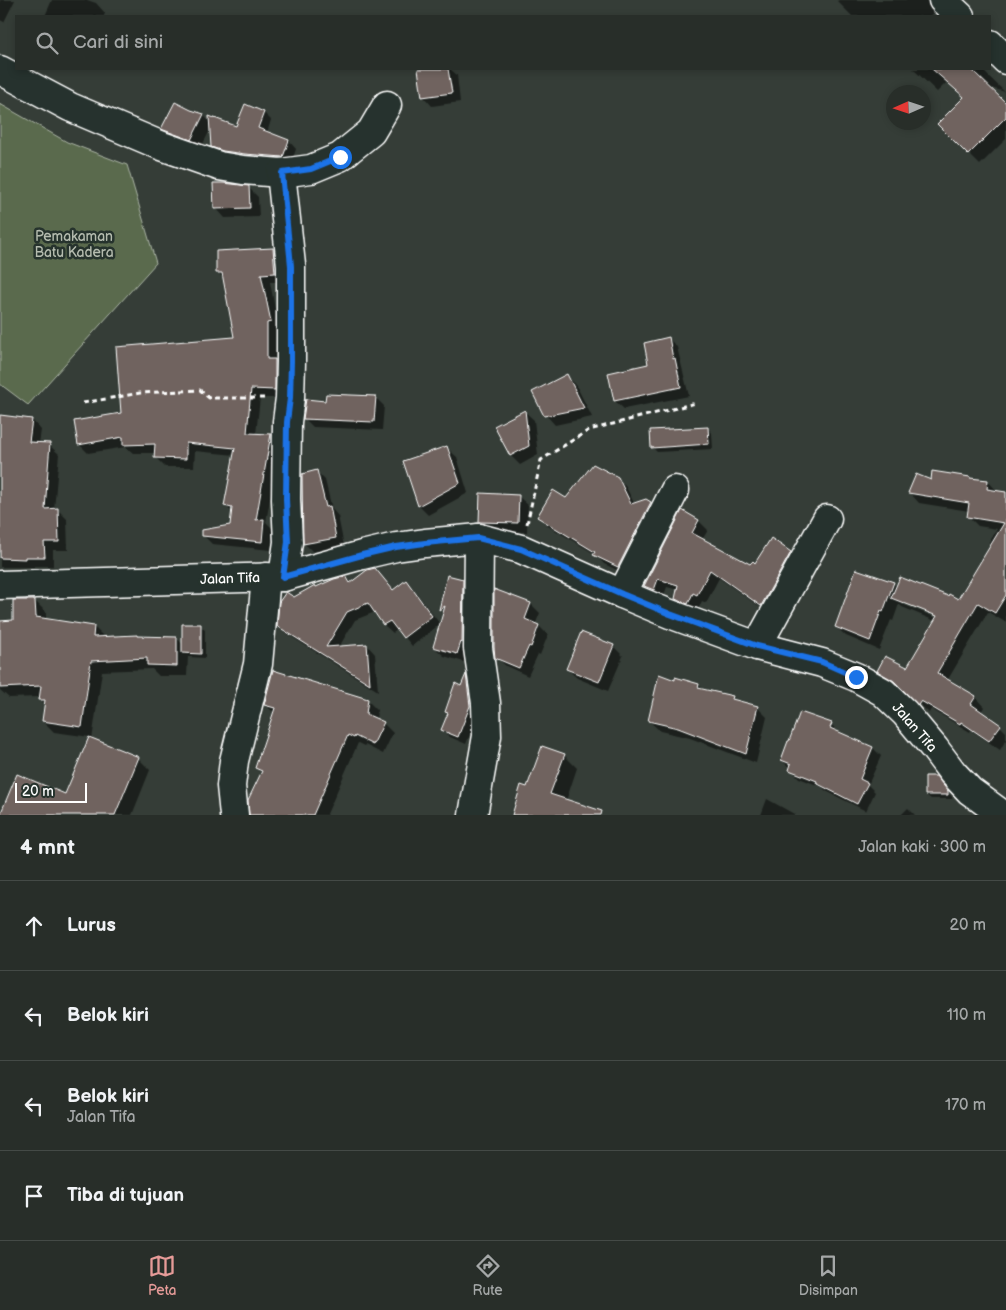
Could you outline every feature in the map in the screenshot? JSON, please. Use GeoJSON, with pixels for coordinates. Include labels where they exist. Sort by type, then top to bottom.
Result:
{"type":"FeatureCollection","features":[{"type":"Feature","properties":{"kind":"street"},"geometry":{"type":"LineString","coordinates":[[943,0],[959,15]]}},
{"type":"Feature","properties":{"kind":"street"},"geometry":{"type":"LineString","coordinates":[[991,45],[1006,60]]}},
{"type":"Feature","properties":{"kind":"street"},"geometry":{"type":"LineString","coordinates":[[0,70],[70,107],[162,146],[219,166],[243,170],[282,173],[311,169],[340,157],[371,132],[387,105]]}},
{"type":"Feature","properties":{"kind":"street"},"geometry":{"type":"LineString","coordinates":[[234,815],[231,786],[234,761],[258,664],[275,577],[288,542],[286,499],[287,422],[291,362],[291,266],[282,173]]}},
{"type":"Feature","properties":{"kind":"street"},"geometry":{"type":"LineString","coordinates":[[622,594],[676,490]]}},
{"type":"Feature","properties":{"kind":"street"},"geometry":{"type":"LineString","coordinates":[[757,646],[827,519]]}},
{"type":"Feature","properties":{"kind":"street"},"geometry":{"type":"LineString","coordinates":[[473,815],[486,736],[486,703],[478,648],[478,538]]}},
{"type":"Feature","properties":{"kind":"street","name":"Jalan Tifa"},"geometry":{"type":"LineString","coordinates":[[0,585],[275,577],[396,547],[478,538],[521,549],[670,614],[757,646],[822,662],[856,677],[883,692],[905,713],[953,773],[970,791],[1003,815]]}},
{"type":"Feature","properties":{"kind":"path"},"geometry":{"type":"LineString","coordinates":[[83,403],[140,393],[200,390],[209,398],[290,398]]}},
{"type":"Feature","properties":{"kind":"path"},"geometry":{"type":"LineString","coordinates":[[521,549],[541,460],[589,430],[696,403]]}},
{"type":"Feature","properties":{"kind":"green space","name":"Pemakaman Batu Kadera"},"geometry":{"type":"Polygon","coordinates":[[[0,104],[67,142],[127,165],[156,263],[28,405],[0,384],[0,104]]]}},
{"type":"Feature","properties":{"kind":"building"},"geometry":{"type":"Polygon","coordinates":[[[418,70],[448,70],[452,93],[422,97],[418,70]]]}},
{"type":"Feature","properties":{"kind":"building"},"geometry":{"type":"Polygon","coordinates":[[[933,70],[972,70],[1006,103],[1006,117],[968,155],[937,124],[964,97],[933,70]]]}},
{"type":"Feature","properties":{"kind":"building"},"geometry":{"type":"Polygon","coordinates":[[[175,102],[204,114],[191,140],[161,129],[175,102]]]}},
{"type":"Feature","properties":{"kind":"building"},"geometry":{"type":"Polygon","coordinates":[[[245,104],[264,112],[258,128],[289,140],[283,157],[223,151],[211,147],[209,116],[236,126],[245,104]]]}},
{"type":"Feature","properties":{"kind":"building"},"geometry":{"type":"Polygon","coordinates":[[[213,183],[249,186],[250,208],[214,209],[213,183]]]}},
{"type":"Feature","properties":{"kind":"building"},"geometry":{"type":"Polygon","coordinates":[[[273,248],[275,273],[261,274],[271,322],[267,323],[267,359],[275,359],[275,390],[251,389],[247,433],[271,434],[256,520],[264,519],[262,542],[202,536],[202,530],[230,525],[232,508],[224,506],[235,448],[186,443],[186,459],[154,458],[155,444],[123,445],[123,437],[78,445],[74,421],[121,413],[116,347],[234,337],[222,273],[216,273],[216,251],[273,248]]]}},
{"type":"Feature","properties":{"kind":"building"},"geometry":{"type":"Polygon","coordinates":[[[669,337],[681,387],[614,401],[608,373],[648,364],[644,343],[669,337]]]}},
{"type":"Feature","properties":{"kind":"building"},"geometry":{"type":"Polygon","coordinates":[[[567,374],[584,408],[544,416],[532,392],[567,374]]]}},
{"type":"Feature","properties":{"kind":"building"},"geometry":{"type":"Polygon","coordinates":[[[326,394],[376,396],[374,422],[303,419],[306,399],[325,401],[326,394]]]}},
{"type":"Feature","properties":{"kind":"building"},"geometry":{"type":"Polygon","coordinates":[[[525,410],[529,446],[510,456],[494,426],[525,410]]]}},
{"type":"Feature","properties":{"kind":"building"},"geometry":{"type":"Polygon","coordinates":[[[0,415],[32,419],[29,442],[50,443],[45,509],[58,508],[59,542],[44,542],[45,557],[25,557],[25,559],[0,558],[0,415]]]}},
{"type":"Feature","properties":{"kind":"building"},"geometry":{"type":"Polygon","coordinates":[[[708,427],[709,444],[651,448],[650,430],[708,427]]]}},
{"type":"Feature","properties":{"kind":"building"},"geometry":{"type":"Polygon","coordinates":[[[447,446],[460,483],[418,506],[403,461],[447,446]]]}},
{"type":"Feature","properties":{"kind":"building"},"geometry":{"type":"Polygon","coordinates":[[[593,464],[618,477],[631,504],[646,499],[651,502],[618,567],[593,555],[595,552],[537,517],[553,490],[566,498],[593,464]]]}},
{"type":"Feature","properties":{"kind":"building"},"geometry":{"type":"Polygon","coordinates":[[[317,470],[326,507],[330,506],[336,538],[303,544],[302,474],[317,470]]]}},
{"type":"Feature","properties":{"kind":"building"},"geometry":{"type":"Polygon","coordinates":[[[932,471],[988,480],[987,489],[1006,492],[1006,595],[995,613],[978,603],[937,673],[976,696],[971,704],[1001,725],[989,741],[961,722],[960,724],[921,701],[918,705],[894,681],[877,671],[885,656],[907,667],[937,616],[891,598],[900,577],[958,599],[1004,523],[967,517],[969,503],[908,493],[916,474],[931,480],[932,471]]]}},
{"type":"Feature","properties":{"kind":"building"},"geometry":{"type":"Polygon","coordinates":[[[480,493],[519,495],[518,523],[479,522],[480,493]]]}},
{"type":"Feature","properties":{"kind":"building"},"geometry":{"type":"Polygon","coordinates":[[[682,510],[699,520],[692,533],[750,564],[753,561],[755,563],[771,538],[791,552],[761,606],[710,570],[697,595],[693,593],[688,604],[675,599],[678,585],[658,579],[654,590],[644,586],[682,510]]]}},
{"type":"Feature","properties":{"kind":"building"},"geometry":{"type":"Polygon","coordinates":[[[375,568],[393,590],[406,580],[432,616],[403,638],[390,621],[383,625],[368,603],[347,612],[326,647],[367,644],[370,684],[277,626],[279,602],[286,592],[294,597],[315,585],[316,587],[346,576],[350,583],[367,570],[375,568]]]}},
{"type":"Feature","properties":{"kind":"building"},"geometry":{"type":"Polygon","coordinates":[[[856,569],[894,582],[870,641],[835,627],[856,569]]]}},
{"type":"Feature","properties":{"kind":"building"},"geometry":{"type":"Polygon","coordinates":[[[447,575],[463,579],[462,643],[457,654],[433,647],[445,606],[439,610],[447,575]]]}},
{"type":"Feature","properties":{"kind":"building"},"geometry":{"type":"Polygon","coordinates":[[[494,589],[531,603],[525,619],[539,625],[531,647],[529,646],[519,668],[495,658],[494,589]]]}},
{"type":"Feature","properties":{"kind":"building"},"geometry":{"type":"Polygon","coordinates":[[[13,600],[35,600],[36,617],[94,626],[93,637],[137,635],[177,637],[177,666],[147,665],[147,658],[91,661],[82,727],[42,721],[45,700],[39,700],[41,686],[0,688],[0,621],[13,620],[13,600]]]}},
{"type":"Feature","properties":{"kind":"building"},"geometry":{"type":"Polygon","coordinates":[[[182,624],[201,624],[201,654],[182,653],[182,624]]]}},
{"type":"Feature","properties":{"kind":"building"},"geometry":{"type":"Polygon","coordinates":[[[581,632],[614,645],[599,682],[566,669],[581,632]]]}},
{"type":"Feature","properties":{"kind":"building"},"geometry":{"type":"Polygon","coordinates":[[[273,670],[368,699],[366,714],[384,722],[373,745],[355,736],[354,738],[348,735],[313,815],[249,815],[248,800],[262,771],[255,768],[275,708],[264,705],[273,670]]]}},
{"type":"Feature","properties":{"kind":"building"},"geometry":{"type":"Polygon","coordinates":[[[466,674],[470,706],[458,737],[441,730],[448,713],[445,712],[455,683],[461,686],[466,674]]]}},
{"type":"Feature","properties":{"kind":"building"},"geometry":{"type":"Polygon","coordinates":[[[659,674],[675,680],[675,677],[699,684],[698,688],[733,696],[732,699],[758,706],[746,754],[678,728],[648,721],[659,674]]]}},
{"type":"Feature","properties":{"kind":"building"},"geometry":{"type":"Polygon","coordinates":[[[800,712],[832,723],[830,728],[873,747],[860,779],[868,783],[857,804],[816,783],[817,781],[789,770],[791,764],[781,760],[800,712]]]}},
{"type":"Feature","properties":{"kind":"building"},"geometry":{"type":"Polygon","coordinates":[[[89,737],[139,757],[115,815],[0,815],[17,774],[65,794],[89,737]]]}},
{"type":"Feature","properties":{"kind":"building"},"geometry":{"type":"Polygon","coordinates":[[[542,746],[565,754],[550,794],[602,811],[601,815],[512,815],[521,785],[527,787],[542,746]]]}},
{"type":"Feature","properties":{"kind":"building"},"geometry":{"type":"Polygon","coordinates":[[[925,776],[936,776],[948,791],[948,795],[925,795],[925,776]]]}},
{"type":"Feature","properties":{"kind":"route"},"geometry":{"type":"LineString","coordinates":[[340,157],[311,169],[282,173],[291,266],[291,362],[287,422],[286,499],[288,542],[283,577],[396,547],[478,538],[521,549],[670,614],[757,646],[822,662],[856,677]]}}]}
